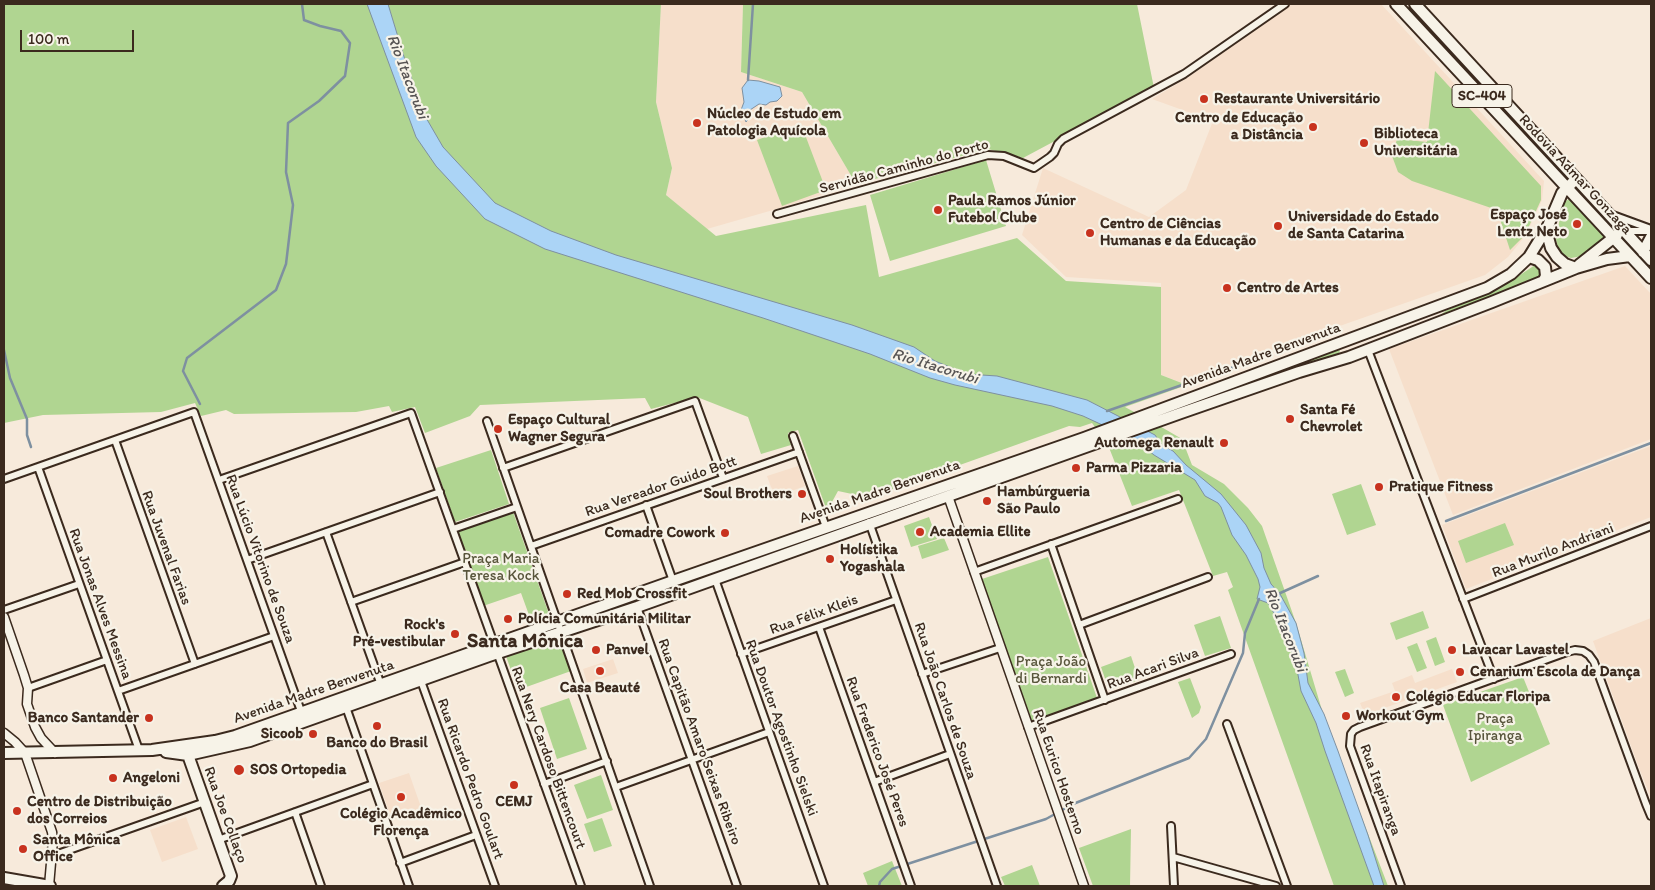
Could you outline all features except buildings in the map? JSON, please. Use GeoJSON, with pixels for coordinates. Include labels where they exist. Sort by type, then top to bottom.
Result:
{"type":"FeatureCollection","features":[{"type":"Feature","properties":{"kind":"main road","name":"Rodovia Admar Gonzaga"},"geometry":{"type":"LineString","coordinates":[[1396,4],[1651,278]]}},
{"type":"Feature","properties":{"kind":"main road","name":"Rodovia Admar Gonzaga"},"geometry":{"type":"LineString","coordinates":[[1415,4],[1651,260]]}},
{"type":"Feature","properties":{"kind":"main road","name":"Avenida Madre Benvenuta"},"geometry":{"type":"LineString","coordinates":[[4,753],[152,750],[188,755],[250,741],[421,681],[558,621],[1084,438],[1487,288],[1512,274],[1529,258],[1548,226],[1557,203],[1576,179]]}},
{"type":"Feature","properties":{"kind":"main road"},"geometry":{"type":"LineString","coordinates":[[1548,226],[1551,248],[1565,264],[1576,268]]}},
{"type":"Feature","properties":{"kind":"main road","name":"Avenida Madre Benvenuta"},"geometry":{"type":"LineString","coordinates":[[1576,268],[1624,230]]}},
{"type":"Feature","properties":{"kind":"main road"},"geometry":{"type":"LineString","coordinates":[[1643,252],[1651,237]]}},
{"type":"Feature","properties":{"kind":"main road","name":"Avenida Madre Benvenuta"},"geometry":{"type":"LineString","coordinates":[[152,750],[215,741],[235,736],[381,685],[496,649],[562,632],[637,607],[1299,372],[1368,350],[1576,268],[1607,259],[1630,256]]}},
{"type":"Feature","properties":{"kind":"main road"},"geometry":{"type":"LineString","coordinates":[[1529,258],[1538,260],[1545,266],[1544,280]]}},
{"type":"Feature","properties":{"kind":"main road"},"geometry":{"type":"LineString","coordinates":[[1368,350],[1369,344],[1383,326]]}},
{"type":"Feature","properties":{"kind":"main road"},"geometry":{"type":"LineString","coordinates":[[1339,360],[1342,349],[1340,342]]}},
{"type":"Feature","properties":{"kind":"main road"},"geometry":{"type":"LineString","coordinates":[[945,485],[948,496]]}},
{"type":"Feature","properties":{"kind":"main road","name":"Rua Joe Collaço"},"geometry":{"type":"LineString","coordinates":[[188,755],[233,881]]}},
{"type":"Feature","properties":{"kind":"main road"},"geometry":{"type":"LineString","coordinates":[[4,878],[49,886]]}},
{"type":"Feature","properties":{"kind":"main road"},"geometry":{"type":"LineString","coordinates":[[223,886],[229,881],[233,881]]}},
{"type":"Feature","properties":{"kind":"street","name":"Servidão Caminho do Porto"},"geometry":{"type":"LineString","coordinates":[[777,214],[988,155],[1004,156],[1034,168],[1050,157],[1063,139],[1184,74],[1285,4]]}},
{"type":"Feature","properties":{"kind":"street"},"geometry":{"type":"LineString","coordinates":[[1607,213],[1651,230]]}},
{"type":"Feature","properties":{"kind":"street"},"geometry":{"type":"LineString","coordinates":[[1624,230],[1651,230]]}},
{"type":"Feature","properties":{"kind":"street"},"geometry":{"type":"LineString","coordinates":[[1368,350],[1494,679],[1576,650],[1583,651],[1589,655],[1594,662],[1651,816]]}},
{"type":"Feature","properties":{"kind":"street"},"geometry":{"type":"LineString","coordinates":[[504,468],[696,401],[723,478]]}},
{"type":"Feature","properties":{"kind":"street","name":"Rua Lúcio Vitorino de Souza"},"geometry":{"type":"LineString","coordinates":[[115,440],[194,412],[302,714]]}},
{"type":"Feature","properties":{"kind":"street","name":"Rua Nery Cardoso Bittencourt"},"geometry":{"type":"LineString","coordinates":[[218,480],[411,413],[579,886]]}},
{"type":"Feature","properties":{"kind":"street"},"geometry":{"type":"LineString","coordinates":[[487,422],[650,886]]}},
{"type":"Feature","properties":{"kind":"street"},"geometry":{"type":"LineString","coordinates":[[793,436],[826,527]]}},
{"type":"Feature","properties":{"kind":"street"},"geometry":{"type":"LineString","coordinates":[[4,479],[115,440]]}},
{"type":"Feature","properties":{"kind":"street","name":"Rua Juvenal Farias"},"geometry":{"type":"LineString","coordinates":[[115,440],[195,664]]}},
{"type":"Feature","properties":{"kind":"street","name":"Rua Vereador Guido Bott"},"geometry":{"type":"LineString","coordinates":[[531,546],[799,452]]}},
{"type":"Feature","properties":{"kind":"street","name":"Rua Jonas Alves Messina"},"geometry":{"type":"LineString","coordinates":[[38,467],[139,750]]}},
{"type":"Feature","properties":{"kind":"street"},"geometry":{"type":"LineString","coordinates":[[247,560],[440,492]]}},
{"type":"Feature","properties":{"kind":"street","name":"Rua Eurico Hosterno"},"geometry":{"type":"LineString","coordinates":[[948,496],[1058,817],[1084,886]]}},
{"type":"Feature","properties":{"kind":"street"},"geometry":{"type":"LineString","coordinates":[[974,572],[1178,499]]}},
{"type":"Feature","properties":{"kind":"street"},"geometry":{"type":"LineString","coordinates":[[646,505],[673,580]]}},
{"type":"Feature","properties":{"kind":"street"},"geometry":{"type":"LineString","coordinates":[[453,529],[517,507]]}},
{"type":"Feature","properties":{"kind":"street","name":"Rua João Carlos de Souza"},"geometry":{"type":"LineString","coordinates":[[866,513],[997,886]]}},
{"type":"Feature","properties":{"kind":"street","name":"Rua Murilo Andriani"},"geometry":{"type":"LineString","coordinates":[[1463,599],[1651,526]]}},
{"type":"Feature","properties":{"kind":"street"},"geometry":{"type":"LineString","coordinates":[[326,532],[381,685]]}},
{"type":"Feature","properties":{"kind":"street"},"geometry":{"type":"LineString","coordinates":[[1051,544],[1105,700]]}},
{"type":"Feature","properties":{"kind":"street"},"geometry":{"type":"LineString","coordinates":[[351,602],[465,562]]}},
{"type":"Feature","properties":{"kind":"street"},"geometry":{"type":"LineString","coordinates":[[1079,625],[1208,577]]}},
{"type":"Feature","properties":{"kind":"street","name":"Rua Doutor Agostinho Sielski"},"geometry":{"type":"LineString","coordinates":[[714,579],[824,886]]}},
{"type":"Feature","properties":{"kind":"street"},"geometry":{"type":"LineString","coordinates":[[4,610],[79,584]]}},
{"type":"Feature","properties":{"kind":"street","name":"Rua Félix Kleis"},"geometry":{"type":"LineString","coordinates":[[741,654],[896,600]]}},
{"type":"Feature","properties":{"kind":"street","name":"Rua Capitão Amaro Seixas Ribeiro"},"geometry":{"type":"LineString","coordinates":[[637,607],[737,886]]}},
{"type":"Feature","properties":{"kind":"street"},"geometry":{"type":"LineString","coordinates":[[4,617],[28,688],[27,704],[35,727],[41,738],[55,753]]}},
{"type":"Feature","properties":{"kind":"street","name":"Rua Frederico José Peres"},"geometry":{"type":"LineString","coordinates":[[819,627],[910,886]]}},
{"type":"Feature","properties":{"kind":"street"},"geometry":{"type":"LineString","coordinates":[[118,691],[274,636]]}},
{"type":"Feature","properties":{"kind":"street"},"geometry":{"type":"LineString","coordinates":[[922,674],[1000,648]]}},
{"type":"Feature","properties":{"kind":"street","name":"Rua Acari Silva"},"geometry":{"type":"LineString","coordinates":[[1028,727],[1231,654]]}},
{"type":"Feature","properties":{"kind":"street"},"geometry":{"type":"LineString","coordinates":[[28,688],[107,660]]}},
{"type":"Feature","properties":{"kind":"street","name":"Rua Itapiranga"},"geometry":{"type":"LineString","coordinates":[[1401,886],[1350,746],[1351,734],[1360,727],[1494,679]]}},
{"type":"Feature","properties":{"kind":"street","name":"Rua Ricardo Pedro Goulart"},"geometry":{"type":"LineString","coordinates":[[421,681],[495,886]]}},
{"type":"Feature","properties":{"kind":"street"},"geometry":{"type":"LineString","coordinates":[[346,707],[409,886]]}},
{"type":"Feature","properties":{"kind":"street"},"geometry":{"type":"LineString","coordinates":[[1228,724],[1287,886]]}},
{"type":"Feature","properties":{"kind":"street"},"geometry":{"type":"LineString","coordinates":[[616,786],[769,732]]}},
{"type":"Feature","properties":{"kind":"street"},"geometry":{"type":"LineString","coordinates":[[4,733],[25,753],[52,832],[49,886]]}},
{"type":"Feature","properties":{"kind":"street"},"geometry":{"type":"LineString","coordinates":[[874,782],[950,754]]}},
{"type":"Feature","properties":{"kind":"street"},"geometry":{"type":"LineString","coordinates":[[544,784],[607,761]]}},
{"type":"Feature","properties":{"kind":"street"},"geometry":{"type":"LineString","coordinates":[[218,840],[373,784]]}},
{"type":"Feature","properties":{"kind":"street"},"geometry":{"type":"LineString","coordinates":[[52,856],[205,802]]}},
{"type":"Feature","properties":{"kind":"street"},"geometry":{"type":"LineString","coordinates":[[295,812],[321,886]]}},
{"type":"Feature","properties":{"kind":"street"},"geometry":{"type":"LineString","coordinates":[[1171,826],[1174,886]]}},
{"type":"Feature","properties":{"kind":"street"},"geometry":{"type":"LineString","coordinates":[[400,863],[476,835]]}},
{"type":"Feature","properties":{"kind":"street"},"geometry":{"type":"LineString","coordinates":[[1173,856],[1276,886]]}},
{"type":"Feature","properties":{"kind":"shaded area","name":"Núcleo de Estudo em Patologia Aquícola"},"geometry":{"type":"Polygon","coordinates":[[[661,4],[743,4],[741,72],[802,92],[856,184],[707,229],[666,195],[672,168],[656,102],[661,4]]]}},
{"type":"Feature","properties":{"kind":"shaded area","name":"Universidade do Estado de Santa Catarina"},"geometry":{"type":"Polygon","coordinates":[[[1291,4],[1381,4],[1544,181],[1542,200],[1526,235],[1508,257],[1485,275],[1180,382],[1161,375],[1161,283],[1066,277],[1022,235],[1043,168],[1149,217],[1186,190],[1213,121],[1152,99],[1187,78],[1291,4]]]}},
{"type":"Feature","properties":{"kind":"shaded area"},"geometry":{"type":"Polygon","coordinates":[[[1625,266],[1651,294],[1651,439],[1453,515],[1389,349],[1625,266]]]}},
{"type":"Feature","properties":{"kind":"shaded area"},"geometry":{"type":"Polygon","coordinates":[[[1651,446],[1651,517],[1466,589],[1442,525],[1651,446]]]}},
{"type":"Feature","properties":{"kind":"shaded area"},"geometry":{"type":"Polygon","coordinates":[[[798,466],[805,486],[778,496],[771,487],[767,476],[798,466]]]}},
{"type":"Feature","properties":{"kind":"shaded area"},"geometry":{"type":"Polygon","coordinates":[[[1651,618],[1651,798],[1593,641],[1651,618]]]}},
{"type":"Feature","properties":{"kind":"shaded area","name":"Casa Beauté"},"geometry":{"type":"Polygon","coordinates":[[[613,659],[618,673],[587,683],[583,669],[613,659]]]}},
{"type":"Feature","properties":{"kind":"shaded area","name":"Colégio Educar Floripa"},"geometry":{"type":"Polygon","coordinates":[[[1452,669],[1457,682],[1365,715],[1360,703],[1395,691],[1392,683],[1412,675],[1415,683],[1452,669]]]}},
{"type":"Feature","properties":{"kind":"shaded area","name":"Colégio Acadêmico Florença"},"geometry":{"type":"Polygon","coordinates":[[[409,773],[422,810],[392,820],[379,783],[409,773]]]}},
{"type":"Feature","properties":{"kind":"shaded area"},"geometry":{"type":"Polygon","coordinates":[[[186,817],[198,849],[162,862],[150,830],[186,817]]]}},
{"type":"Feature","properties":{"kind":"green space"},"geometry":{"type":"Polygon","coordinates":[[[4,4],[661,4],[656,102],[672,168],[666,195],[716,236],[866,205],[879,277],[1017,238],[1066,281],[1161,287],[1161,375],[1187,385],[1125,407],[1147,419],[1340,349],[1339,354],[1151,421],[1182,439],[1192,465],[1224,484],[1248,508],[1262,526],[1296,623],[1327,727],[1388,886],[1334,886],[1228,590],[1233,587],[1227,572],[1213,576],[1179,490],[1132,506],[1108,445],[1092,423],[1080,427],[1069,426],[943,471],[934,469],[900,481],[893,489],[866,497],[838,491],[827,511],[798,430],[788,433],[791,445],[761,454],[748,417],[697,397],[651,409],[645,398],[480,405],[470,416],[425,433],[415,407],[392,412],[389,406],[356,412],[234,414],[226,410],[201,416],[195,403],[161,412],[43,415],[4,423],[4,4]]]}},
{"type":"Feature","properties":{"kind":"green space"},"geometry":{"type":"Polygon","coordinates":[[[743,4],[1137,4],[1154,88],[1023,158],[988,149],[856,184],[802,92],[741,72],[743,4]]]}},
{"type":"Feature","properties":{"kind":"green space"},"geometry":{"type":"Polygon","coordinates":[[[1435,71],[1541,186],[1541,200],[1525,235],[1510,250],[1497,210],[1412,181],[1398,172],[1392,156],[1397,139],[1427,142],[1435,71]]]}},
{"type":"Feature","properties":{"kind":"green space"},"geometry":{"type":"Polygon","coordinates":[[[801,124],[826,190],[782,206],[757,140],[801,124]]]}},
{"type":"Feature","properties":{"kind":"green space","name":"Paula Ramos Júnior Futebol Clube"},"geometry":{"type":"Polygon","coordinates":[[[986,160],[1006,226],[890,261],[870,195],[986,160]]]}},
{"type":"Feature","properties":{"kind":"green space","name":"Espaço José Lentz Neto"},"geometry":{"type":"Polygon","coordinates":[[[1570,198],[1606,237],[1602,245],[1588,255],[1571,258],[1562,255],[1558,249],[1556,239],[1561,212],[1565,202],[1570,198]]]}},
{"type":"Feature","properties":{"kind":"green space","name":"Espaço José Lentz Neto"},"geometry":{"type":"Polygon","coordinates":[[[1535,265],[1543,269],[1541,278],[1428,324],[1447,310],[1499,289],[1535,265]]]}},
{"type":"Feature","properties":{"kind":"green space"},"geometry":{"type":"Polygon","coordinates":[[[491,450],[509,504],[455,522],[436,468],[491,450]]]}},
{"type":"Feature","properties":{"kind":"green space"},"geometry":{"type":"Polygon","coordinates":[[[1361,484],[1376,525],[1347,535],[1332,494],[1361,484]]]}},
{"type":"Feature","properties":{"kind":"green space","name":"Praça Maria Teresa Kock"},"geometry":{"type":"Polygon","coordinates":[[[513,512],[551,620],[533,626],[521,593],[483,606],[456,532],[513,512]]]}},
{"type":"Feature","properties":{"kind":"green space","name":"Academia Ellite"},"geometry":{"type":"Polygon","coordinates":[[[929,517],[937,539],[911,547],[904,526],[929,517]]]}},
{"type":"Feature","properties":{"kind":"green space"},"geometry":{"type":"Polygon","coordinates":[[[1505,523],[1514,545],[1466,563],[1458,541],[1505,523]]]}},
{"type":"Feature","properties":{"kind":"green space","name":"Academia Ellite"},"geometry":{"type":"Polygon","coordinates":[[[944,538],[949,550],[922,559],[918,546],[944,538]]]}},
{"type":"Feature","properties":{"kind":"green space","name":"Praça João di Bernardi"},"geometry":{"type":"Polygon","coordinates":[[[1048,557],[1097,698],[1031,722],[982,579],[1048,557]]]}},
{"type":"Feature","properties":{"kind":"green space"},"geometry":{"type":"Polygon","coordinates":[[[1423,611],[1429,628],[1396,640],[1390,623],[1423,611]]]}},
{"type":"Feature","properties":{"kind":"green space"},"geometry":{"type":"Polygon","coordinates":[[[1220,616],[1231,648],[1205,656],[1194,625],[1220,616]]]}},
{"type":"Feature","properties":{"kind":"green space"},"geometry":{"type":"Polygon","coordinates":[[[1436,637],[1445,662],[1435,666],[1426,641],[1436,637]]]}},
{"type":"Feature","properties":{"kind":"green space"},"geometry":{"type":"Polygon","coordinates":[[[559,638],[571,671],[518,690],[506,656],[559,638]]]}},
{"type":"Feature","properties":{"kind":"green space"},"geometry":{"type":"Polygon","coordinates":[[[1417,643],[1427,668],[1417,672],[1407,647],[1417,643]]]}},
{"type":"Feature","properties":{"kind":"green space"},"geometry":{"type":"Polygon","coordinates":[[[1131,656],[1139,680],[1109,690],[1101,667],[1131,656]]]}},
{"type":"Feature","properties":{"kind":"green space"},"geometry":{"type":"Polygon","coordinates":[[[1345,669],[1354,693],[1345,697],[1335,672],[1345,669]]]}},
{"type":"Feature","properties":{"kind":"green space","name":"Praça Ipiranga"},"geometry":{"type":"Polygon","coordinates":[[[1523,677],[1550,744],[1471,782],[1443,705],[1523,677]]]}},
{"type":"Feature","properties":{"kind":"green space"},"geometry":{"type":"Polygon","coordinates":[[[1190,678],[1201,707],[1199,713],[1192,718],[1178,682],[1190,678]]]}},
{"type":"Feature","properties":{"kind":"green space"},"geometry":{"type":"Polygon","coordinates":[[[569,698],[587,749],[557,759],[540,708],[569,698]]]}},
{"type":"Feature","properties":{"kind":"green space"},"geometry":{"type":"Polygon","coordinates":[[[601,775],[613,810],[587,819],[574,785],[601,775]]]}},
{"type":"Feature","properties":{"kind":"green space"},"geometry":{"type":"Polygon","coordinates":[[[602,818],[612,846],[594,852],[584,824],[602,818]]]}},
{"type":"Feature","properties":{"kind":"green space"},"geometry":{"type":"Polygon","coordinates":[[[1131,829],[1130,886],[1093,886],[1079,848],[1131,829]]]}},
{"type":"Feature","properties":{"kind":"green space"},"geometry":{"type":"Polygon","coordinates":[[[892,861],[902,886],[868,886],[863,873],[892,861]]]}},
{"type":"Feature","properties":{"kind":"green space"},"geometry":{"type":"Polygon","coordinates":[[[1032,865],[1040,886],[1005,886],[1001,877],[1032,865]]]}},
{"type":"Feature","properties":{"kind":"water","name":"Rio Itacorubi"},"geometry":{"type":"Polygon","coordinates":[[[367,4],[388,4],[425,116],[443,147],[495,203],[551,231],[616,255],[852,325],[914,347],[935,361],[967,374],[997,376],[1087,400],[1155,435],[1162,445],[1173,451],[1186,465],[1221,494],[1246,525],[1261,553],[1264,568],[1271,584],[1280,594],[1296,623],[1304,653],[1308,683],[1324,714],[1338,751],[1384,886],[1374,886],[1316,723],[1301,691],[1296,664],[1284,630],[1268,603],[1257,599],[1260,587],[1258,579],[1246,555],[1232,535],[1221,507],[1218,503],[1205,496],[1195,480],[1154,455],[1137,441],[1083,416],[1052,406],[930,378],[870,354],[763,318],[545,249],[485,219],[436,166],[416,137],[367,4]]]}},
{"type":"Feature","properties":{"kind":"water"},"geometry":{"type":"Polygon","coordinates":[[[748,80],[780,87],[782,96],[777,101],[766,105],[759,104],[750,110],[751,116],[746,122],[741,110],[744,102],[742,88],[748,80]]]}},
{"type":"Feature","properties":{"kind":"waterway"},"geometry":{"type":"LineString","coordinates":[[200,404],[183,371],[187,358],[276,290],[286,264],[293,205],[286,172],[288,123],[319,101],[345,76],[350,43],[341,31],[304,20],[302,4]]}},
{"type":"Feature","properties":{"kind":"waterway"},"geometry":{"type":"LineString","coordinates":[[748,80],[753,4]]}},
{"type":"Feature","properties":{"kind":"waterway"},"geometry":{"type":"LineString","coordinates":[[4,350],[10,378],[27,419],[27,435],[31,447]]}},
{"type":"Feature","properties":{"kind":"waterway"},"geometry":{"type":"LineString","coordinates":[[1107,411],[1257,359]]}},
{"type":"Feature","properties":{"kind":"waterway"},"geometry":{"type":"LineString","coordinates":[[1446,521],[1651,443]]}},
{"type":"Feature","properties":{"kind":"waterway","name":"Rio Itacorubi"},"geometry":{"type":"LineString","coordinates":[[1278,594],[1318,576]]}},
{"type":"Feature","properties":{"kind":"waterway","name":"Rio Itacorubi"},"geometry":{"type":"LineString","coordinates":[[879,886],[880,882],[892,869],[1046,819],[1073,804],[1189,758],[1206,739],[1243,653],[1245,633],[1259,599]]}},
{"type":"Feature","properties":{"kind":"place","name":"Restaurante Universitário"},"geometry":{"type":"Point","coordinates":[1204,99]}},
{"type":"Feature","properties":{"kind":"place","name":"Núcleo de Estudo em Patologia Aquícola"},"geometry":{"type":"Point","coordinates":[697,123]}},
{"type":"Feature","properties":{"kind":"place","name":"Centro de Educação a Distância"},"geometry":{"type":"Point","coordinates":[1313,127]}},
{"type":"Feature","properties":{"kind":"place","name":"Biblioteca Universitária"},"geometry":{"type":"Point","coordinates":[1364,143]}},
{"type":"Feature","properties":{"kind":"place","name":"Paula Ramos Júnior Futebol Clube"},"geometry":{"type":"Point","coordinates":[938,210]}},
{"type":"Feature","properties":{"kind":"place","name":"Espaço José Lentz Neto"},"geometry":{"type":"Point","coordinates":[1577,224]}},
{"type":"Feature","properties":{"kind":"place","name":"Universidade do Estado de Santa Catarina"},"geometry":{"type":"Point","coordinates":[1278,226]}},
{"type":"Feature","properties":{"kind":"place","name":"Centro de Ciências Humanas e da Educação"},"geometry":{"type":"Point","coordinates":[1090,233]}},
{"type":"Feature","properties":{"kind":"place","name":"Centro de Artes"},"geometry":{"type":"Point","coordinates":[1227,288]}},
{"type":"Feature","properties":{"kind":"place","name":"Santa Fé Chevrolet"},"geometry":{"type":"Point","coordinates":[1290,419]}},
{"type":"Feature","properties":{"kind":"place","name":"Espaço Cultural Wagner Segura"},"geometry":{"type":"Point","coordinates":[498,429]}},
{"type":"Feature","properties":{"kind":"place","name":"Automega Renault"},"geometry":{"type":"Point","coordinates":[1224,443]}},
{"type":"Feature","properties":{"kind":"place","name":"Parma Pizzaria"},"geometry":{"type":"Point","coordinates":[1076,468]}},
{"type":"Feature","properties":{"kind":"place","name":"Pratique Fitness"},"geometry":{"type":"Point","coordinates":[1379,487]}},
{"type":"Feature","properties":{"kind":"place","name":"Soul Brothers"},"geometry":{"type":"Point","coordinates":[802,494]}},
{"type":"Feature","properties":{"kind":"place","name":"Hambúrgueria São Paulo"},"geometry":{"type":"Point","coordinates":[987,501]}},
{"type":"Feature","properties":{"kind":"place","name":"Academia Ellite"},"geometry":{"type":"Point","coordinates":[920,532]}},
{"type":"Feature","properties":{"kind":"place","name":"Comadre Cowork"},"geometry":{"type":"Point","coordinates":[725,533]}},
{"type":"Feature","properties":{"kind":"place","name":"Holístika Yogashala"},"geometry":{"type":"Point","coordinates":[830,559]}},
{"type":"Feature","properties":{"kind":"place","name":"Red Mob Crossfit"},"geometry":{"type":"Point","coordinates":[567,594]}},
{"type":"Feature","properties":{"kind":"place","name":"Polícia Comunitária Militar"},"geometry":{"type":"Point","coordinates":[508,619]}},
{"type":"Feature","properties":{"kind":"place","name":"Rock's Pré-vestibular"},"geometry":{"type":"Point","coordinates":[455,634]}},
{"type":"Feature","properties":{"kind":"place","name":"Panvel"},"geometry":{"type":"Point","coordinates":[596,650]}},
{"type":"Feature","properties":{"kind":"place","name":"Lavacar Lavastel"},"geometry":{"type":"Point","coordinates":[1452,650]}},
{"type":"Feature","properties":{"kind":"place","name":"Casa Beauté"},"geometry":{"type":"Point","coordinates":[600,671]}},
{"type":"Feature","properties":{"kind":"place","name":"Cenarium Escola de Dança"},"geometry":{"type":"Point","coordinates":[1460,672]}},
{"type":"Feature","properties":{"kind":"place","name":"Colégio Educar Floripa"},"geometry":{"type":"Point","coordinates":[1396,697]}},
{"type":"Feature","properties":{"kind":"place","name":"Workout Gym"},"geometry":{"type":"Point","coordinates":[1346,716]}},
{"type":"Feature","properties":{"kind":"place","name":"Banco Santander"},"geometry":{"type":"Point","coordinates":[149,718]}},
{"type":"Feature","properties":{"kind":"place","name":"Banco do Brasil"},"geometry":{"type":"Point","coordinates":[377,726]}},
{"type":"Feature","properties":{"kind":"place","name":"Sicoob"},"geometry":{"type":"Point","coordinates":[313,734]}},
{"type":"Feature","properties":{"kind":"place","name":"SOS Ortopedia"},"geometry":{"type":"Point","coordinates":[239,770]}},
{"type":"Feature","properties":{"kind":"place","name":"Angeloni"},"geometry":{"type":"Point","coordinates":[113,778]}},
{"type":"Feature","properties":{"kind":"place","name":"CEMJ"},"geometry":{"type":"Point","coordinates":[514,785]}},
{"type":"Feature","properties":{"kind":"place","name":"Colégio Acadêmico Florença"},"geometry":{"type":"Point","coordinates":[401,797]}},
{"type":"Feature","properties":{"kind":"place","name":"Centro de Distribuição dos Correios"},"geometry":{"type":"Point","coordinates":[17,811]}},
{"type":"Feature","properties":{"kind":"place","name":"Santa Mônica Office"},"geometry":{"type":"Point","coordinates":[23,849]}},
{"type":"Feature","properties":{"kind":"district","name":"Santa Mônica"},"geometry":{"type":"Point","coordinates":[525,642]}}]}
